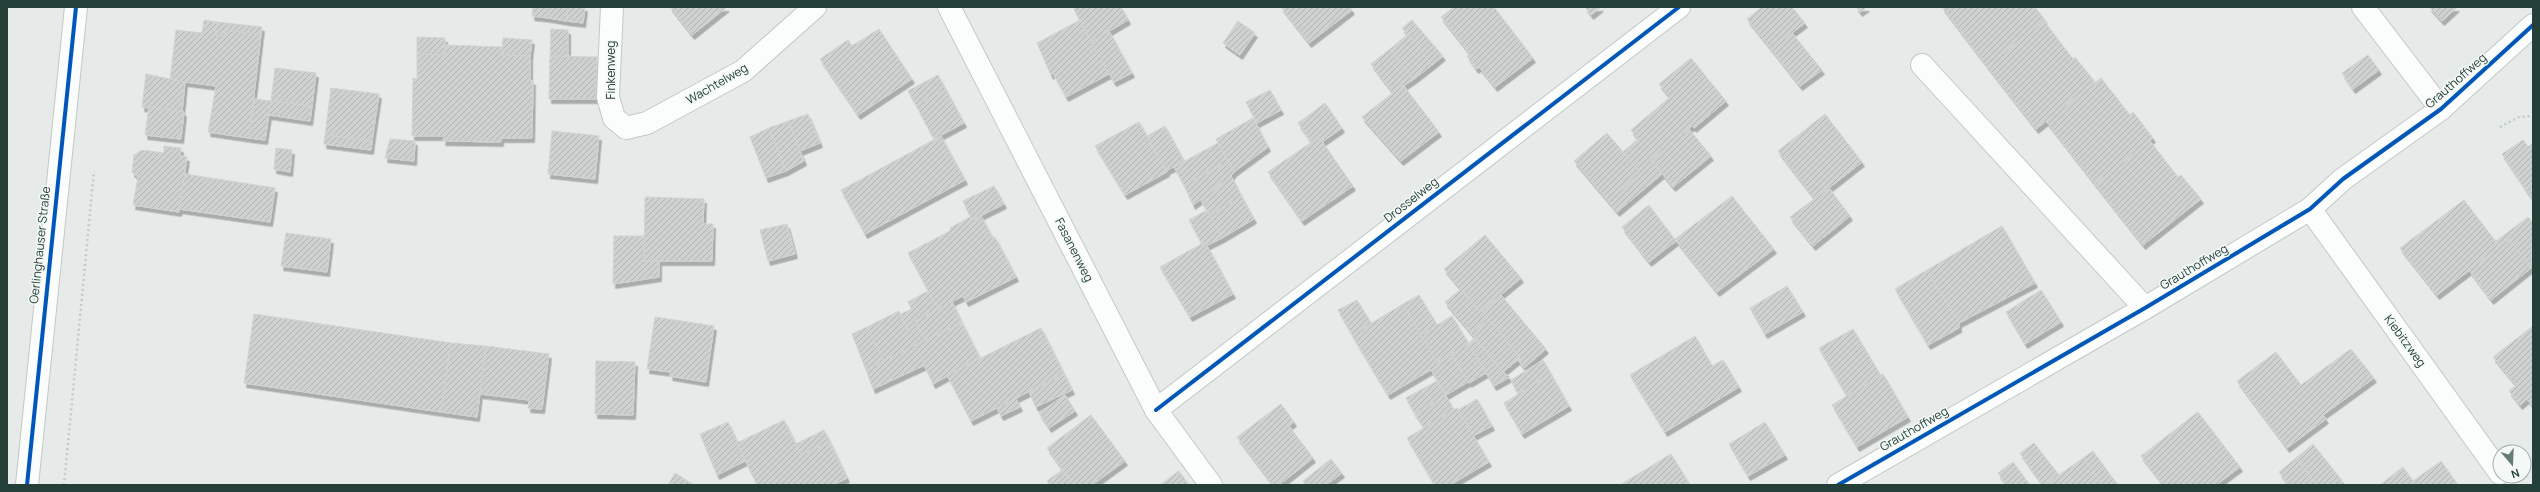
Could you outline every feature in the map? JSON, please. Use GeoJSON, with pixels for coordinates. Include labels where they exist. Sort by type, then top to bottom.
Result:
{"type":"FeatureCollection","features":[{"type":"Feature","properties":{"kind":"street","name":"Oerlinghauser Straße"},"geometry":{"type":"LineString","coordinates":[[27,485],[76,7]]}},
{"type":"Feature","properties":{"kind":"street","name":"Finkenweg"},"geometry":{"type":"LineString","coordinates":[[612,7],[608,97],[614,118],[626,128]]}},
{"type":"Feature","properties":{"kind":"street","name":"Wachtelweg"},"geometry":{"type":"LineString","coordinates":[[626,128],[647,123],[743,71],[815,7]]}},
{"type":"Feature","properties":{"kind":"street","name":"Fasanenweg"},"geometry":{"type":"LineString","coordinates":[[949,7],[1156,410],[1211,485]]}},
{"type":"Feature","properties":{"kind":"street","name":"Drosselweg"},"geometry":{"type":"LineString","coordinates":[[1156,410],[1679,7]]}},
{"type":"Feature","properties":{"kind":"street"},"geometry":{"type":"LineString","coordinates":[[2363,7],[2441,109]]}},
{"type":"Feature","properties":{"kind":"street","name":"Grauthoffweg"},"geometry":{"type":"LineString","coordinates":[[1838,485],[2145,308],[2310,209],[2343,179],[2441,109],[2533,25]]}},
{"type":"Feature","properties":{"kind":"street"},"geometry":{"type":"LineString","coordinates":[[1922,65],[2145,308]]}},
{"type":"Feature","properties":{"kind":"street","name":"Kiebitzweg"},"geometry":{"type":"LineString","coordinates":[[2310,209],[2492,462]]}},
{"type":"Feature","properties":{"kind":"path"},"geometry":{"type":"LineString","coordinates":[[2500,127],[2518,118],[2533,116]]}},
{"type":"Feature","properties":{"kind":"path"},"geometry":{"type":"LineString","coordinates":[[64,485],[95,167]]}},
{"type":"Feature","properties":{"kind":"building"},"geometry":{"type":"Polygon","coordinates":[[[533,7],[550,7],[549,18],[532,16],[533,7]]]}},
{"type":"Feature","properties":{"kind":"building"},"geometry":{"type":"Polygon","coordinates":[[[550,7],[568,7],[566,21],[549,18],[550,7]]]}},
{"type":"Feature","properties":{"kind":"building"},"geometry":{"type":"Polygon","coordinates":[[[568,7],[585,7],[583,23],[566,21],[568,7]]]}},
{"type":"Feature","properties":{"kind":"building"},"geometry":{"type":"Polygon","coordinates":[[[670,7],[727,7],[692,35],[670,7]]]}},
{"type":"Feature","properties":{"kind":"building"},"geometry":{"type":"Polygon","coordinates":[[[1077,7],[1121,7],[1128,20],[1091,42],[1074,9],[1077,7]]]}},
{"type":"Feature","properties":{"kind":"building"},"geometry":{"type":"Polygon","coordinates":[[[1281,7],[1350,7],[1352,10],[1309,43],[1281,7]]]}},
{"type":"Feature","properties":{"kind":"building"},"geometry":{"type":"Polygon","coordinates":[[[1454,7],[1494,7],[1533,58],[1495,87],[1479,67],[1476,69],[1467,56],[1470,54],[1441,17],[1454,7]]]}},
{"type":"Feature","properties":{"kind":"building"},"geometry":{"type":"Polygon","coordinates":[[[1585,7],[1601,7],[1591,15],[1585,7]]]}},
{"type":"Feature","properties":{"kind":"building"},"geometry":{"type":"Polygon","coordinates":[[[1762,7],[1792,7],[1805,23],[1771,49],[1747,19],[1762,7]]]}},
{"type":"Feature","properties":{"kind":"building"},"geometry":{"type":"Polygon","coordinates":[[[1856,7],[1867,7],[1860,12],[1856,7]]]}},
{"type":"Feature","properties":{"kind":"building"},"geometry":{"type":"Polygon","coordinates":[[[1942,7],[2035,7],[2045,20],[1987,66],[1942,7]]]}},
{"type":"Feature","properties":{"kind":"building"},"geometry":{"type":"Polygon","coordinates":[[[2429,7],[2457,7],[2442,21],[2429,7]]]}},
{"type":"Feature","properties":{"kind":"building"},"geometry":{"type":"Polygon","coordinates":[[[204,20],[217,22],[215,35],[225,36],[225,30],[261,34],[249,138],[208,132],[216,86],[170,80],[176,30],[202,33],[204,20]]]}},
{"type":"Feature","properties":{"kind":"building"},"geometry":{"type":"Polygon","coordinates":[[[1080,20],[1109,74],[1066,97],[1053,73],[1051,75],[1037,43],[1080,20]]]}},
{"type":"Feature","properties":{"kind":"building"},"geometry":{"type":"Polygon","coordinates":[[[1412,20],[1443,56],[1432,65],[1402,28],[1412,20]]]}},
{"type":"Feature","properties":{"kind":"building"},"geometry":{"type":"Polygon","coordinates":[[[1238,21],[1255,33],[1240,55],[1223,43],[1238,21]]]}},
{"type":"Feature","properties":{"kind":"building"},"geometry":{"type":"Polygon","coordinates":[[[2044,21],[2073,59],[2075,57],[2095,82],[2036,129],[1987,66],[2044,21]]]}},
{"type":"Feature","properties":{"kind":"building"},"geometry":{"type":"Polygon","coordinates":[[[217,22],[262,27],[261,34],[225,30],[225,36],[215,35],[217,22]]]}},
{"type":"Feature","properties":{"kind":"building"},"geometry":{"type":"Polygon","coordinates":[[[551,29],[568,30],[568,57],[550,56],[551,29]]]}},
{"type":"Feature","properties":{"kind":"building"},"geometry":{"type":"Polygon","coordinates":[[[879,29],[912,79],[858,115],[820,59],[848,40],[852,46],[879,29]]]}},
{"type":"Feature","properties":{"kind":"building"},"geometry":{"type":"Polygon","coordinates":[[[1109,31],[1132,73],[1114,82],[1091,42],[1109,31]]]}},
{"type":"Feature","properties":{"kind":"building"},"geometry":{"type":"Polygon","coordinates":[[[1792,33],[1822,70],[1800,86],[1771,49],[1792,33]]]}},
{"type":"Feature","properties":{"kind":"building"},"geometry":{"type":"Polygon","coordinates":[[[1408,34],[1432,65],[1414,79],[1390,49],[1408,34]]]}},
{"type":"Feature","properties":{"kind":"building"},"geometry":{"type":"Polygon","coordinates":[[[417,37],[445,38],[445,55],[417,54],[417,37]]]}},
{"type":"Feature","properties":{"kind":"building"},"geometry":{"type":"Polygon","coordinates":[[[503,38],[532,40],[530,56],[502,55],[503,38]]]}},
{"type":"Feature","properties":{"kind":"building"},"geometry":{"type":"Polygon","coordinates":[[[445,45],[503,47],[502,55],[530,56],[530,80],[533,81],[532,138],[501,138],[501,142],[443,141],[444,136],[412,136],[413,78],[417,79],[417,54],[445,55],[445,45]]]}},
{"type":"Feature","properties":{"kind":"building"},"geometry":{"type":"Polygon","coordinates":[[[1390,49],[1414,79],[1393,93],[1371,64],[1390,49]]]}},
{"type":"Feature","properties":{"kind":"building"},"geometry":{"type":"Polygon","coordinates":[[[2368,55],[2379,70],[2353,89],[2342,73],[2368,55]]]}},
{"type":"Feature","properties":{"kind":"building"},"geometry":{"type":"Polygon","coordinates":[[[550,56],[597,57],[596,99],[549,99],[550,56]]]}},
{"type":"Feature","properties":{"kind":"building"},"geometry":{"type":"Polygon","coordinates":[[[1691,58],[1726,101],[1694,128],[1692,126],[1639,171],[1623,152],[1638,139],[1631,130],[1670,97],[1659,84],[1691,58]]]}},
{"type":"Feature","properties":{"kind":"building"},"geometry":{"type":"Polygon","coordinates":[[[275,68],[316,73],[312,106],[271,101],[275,68]]]}},
{"type":"Feature","properties":{"kind":"building"},"geometry":{"type":"Polygon","coordinates":[[[146,74],[185,82],[182,112],[142,107],[146,74]]]}},
{"type":"Feature","properties":{"kind":"building"},"geometry":{"type":"Polygon","coordinates":[[[938,75],[946,90],[916,105],[908,91],[938,75]]]}},
{"type":"Feature","properties":{"kind":"building"},"geometry":{"type":"Polygon","coordinates":[[[2101,78],[2130,115],[2133,112],[2153,138],[2095,184],[2046,121],[2101,78]]]}},
{"type":"Feature","properties":{"kind":"building"},"geometry":{"type":"Polygon","coordinates":[[[1403,85],[1439,132],[1401,161],[1362,117],[1403,85]]]}},
{"type":"Feature","properties":{"kind":"building"},"geometry":{"type":"Polygon","coordinates":[[[331,88],[379,94],[372,141],[325,135],[331,88]]]}},
{"type":"Feature","properties":{"kind":"building"},"geometry":{"type":"Polygon","coordinates":[[[946,90],[964,123],[934,139],[916,105],[946,90]]]}},
{"type":"Feature","properties":{"kind":"building"},"geometry":{"type":"Polygon","coordinates":[[[1270,90],[1281,110],[1257,123],[1246,102],[1270,90]]]}},
{"type":"Feature","properties":{"kind":"building"},"geometry":{"type":"Polygon","coordinates":[[[254,99],[271,101],[265,140],[249,138],[254,99]]]}},
{"type":"Feature","properties":{"kind":"building"},"geometry":{"type":"Polygon","coordinates":[[[271,101],[312,106],[310,121],[269,115],[271,101]]]}},
{"type":"Feature","properties":{"kind":"building"},"geometry":{"type":"Polygon","coordinates":[[[1325,103],[1342,128],[1322,142],[1319,137],[1311,141],[1298,123],[1325,103]]]}},
{"type":"Feature","properties":{"kind":"building"},"geometry":{"type":"Polygon","coordinates":[[[149,107],[184,112],[181,139],[145,135],[149,107]]]}},
{"type":"Feature","properties":{"kind":"building"},"geometry":{"type":"Polygon","coordinates":[[[808,114],[820,143],[800,151],[788,121],[808,114]]]}},
{"type":"Feature","properties":{"kind":"building"},"geometry":{"type":"Polygon","coordinates":[[[1825,114],[1862,162],[1815,199],[1778,151],[1825,114]]]}},
{"type":"Feature","properties":{"kind":"building"},"geometry":{"type":"Polygon","coordinates":[[[1253,118],[1268,147],[1234,172],[1216,139],[1253,118]]]}},
{"type":"Feature","properties":{"kind":"building"},"geometry":{"type":"Polygon","coordinates":[[[788,121],[804,161],[786,171],[769,128],[788,121]]]}},
{"type":"Feature","properties":{"kind":"building"},"geometry":{"type":"Polygon","coordinates":[[[1139,122],[1167,172],[1125,195],[1095,146],[1139,122]]]}},
{"type":"Feature","properties":{"kind":"building"},"geometry":{"type":"Polygon","coordinates":[[[1165,126],[1184,161],[1166,171],[1147,136],[1165,126]]]}},
{"type":"Feature","properties":{"kind":"building"},"geometry":{"type":"Polygon","coordinates":[[[769,128],[786,171],[766,178],[750,137],[769,128]]]}},
{"type":"Feature","properties":{"kind":"building"},"geometry":{"type":"Polygon","coordinates":[[[1689,129],[1711,156],[1673,187],[1651,160],[1689,129]]]}},
{"type":"Feature","properties":{"kind":"building"},"geometry":{"type":"Polygon","coordinates":[[[552,131],[599,136],[595,179],[548,174],[552,131]]]}},
{"type":"Feature","properties":{"kind":"building"},"geometry":{"type":"Polygon","coordinates":[[[1607,133],[1641,173],[1608,201],[1574,161],[1607,133]]]}},
{"type":"Feature","properties":{"kind":"building"},"geometry":{"type":"Polygon","coordinates":[[[325,135],[372,141],[371,150],[324,144],[325,135]]]}},
{"type":"Feature","properties":{"kind":"building"},"geometry":{"type":"Polygon","coordinates":[[[941,136],[965,180],[865,234],[841,190],[941,136]]]}},
{"type":"Feature","properties":{"kind":"building"},"geometry":{"type":"Polygon","coordinates":[[[1319,137],[1353,186],[1302,221],[1268,172],[1319,137]]]}},
{"type":"Feature","properties":{"kind":"building"},"geometry":{"type":"Polygon","coordinates":[[[390,139],[415,141],[414,161],[385,158],[390,139]]]}},
{"type":"Feature","properties":{"kind":"building"},"geometry":{"type":"Polygon","coordinates":[[[2523,140],[2528,147],[2533,143],[2533,185],[2526,190],[2502,154],[2523,140]]]}},
{"type":"Feature","properties":{"kind":"building"},"geometry":{"type":"Polygon","coordinates":[[[2150,141],[2178,177],[2181,175],[2201,199],[2143,245],[2095,184],[2150,141]]]}},
{"type":"Feature","properties":{"kind":"building"},"geometry":{"type":"Polygon","coordinates":[[[1218,143],[1228,162],[1184,185],[1174,167],[1218,143]]]}},
{"type":"Feature","properties":{"kind":"building"},"geometry":{"type":"Polygon","coordinates":[[[164,146],[181,148],[180,156],[187,157],[179,212],[133,205],[138,177],[132,172],[134,155],[142,150],[164,153],[164,146]]]}},
{"type":"Feature","properties":{"kind":"building"},"geometry":{"type":"Polygon","coordinates":[[[276,148],[292,150],[290,172],[274,169],[276,148]]]}},
{"type":"Feature","properties":{"kind":"building"},"geometry":{"type":"Polygon","coordinates":[[[1651,160],[1662,174],[1617,212],[1608,201],[1641,173],[1639,171],[1651,160]]]}},
{"type":"Feature","properties":{"kind":"building"},"geometry":{"type":"Polygon","coordinates":[[[1228,162],[1234,172],[1231,176],[1193,205],[1184,185],[1228,162]]]}},
{"type":"Feature","properties":{"kind":"building"},"geometry":{"type":"Polygon","coordinates":[[[185,174],[275,188],[270,222],[179,209],[185,174]]]}},
{"type":"Feature","properties":{"kind":"building"},"geometry":{"type":"Polygon","coordinates":[[[1231,176],[1242,197],[1209,215],[1201,200],[1231,176]]]}},
{"type":"Feature","properties":{"kind":"building"},"geometry":{"type":"Polygon","coordinates":[[[2533,185],[2533,199],[2526,190],[2533,185]]]}},
{"type":"Feature","properties":{"kind":"building"},"geometry":{"type":"Polygon","coordinates":[[[994,186],[1004,204],[972,220],[963,201],[994,186]]]}},
{"type":"Feature","properties":{"kind":"building"},"geometry":{"type":"Polygon","coordinates":[[[1829,188],[1850,216],[1813,246],[1790,217],[1829,188]]]}},
{"type":"Feature","properties":{"kind":"building"},"geometry":{"type":"Polygon","coordinates":[[[1732,196],[1774,249],[1717,292],[1675,239],[1732,196]]]}},
{"type":"Feature","properties":{"kind":"building"},"geometry":{"type":"Polygon","coordinates":[[[645,197],[704,199],[703,224],[713,224],[712,261],[644,261],[645,197]]]}},
{"type":"Feature","properties":{"kind":"building"},"geometry":{"type":"Polygon","coordinates":[[[1242,197],[1254,219],[1222,238],[1209,215],[1242,197]]]}},
{"type":"Feature","properties":{"kind":"building"},"geometry":{"type":"Polygon","coordinates":[[[2464,200],[2500,247],[2437,295],[2400,248],[2464,200]]]}},
{"type":"Feature","properties":{"kind":"building"},"geometry":{"type":"Polygon","coordinates":[[[1649,205],[1676,241],[1649,262],[1622,227],[1649,205]]]}},
{"type":"Feature","properties":{"kind":"building"},"geometry":{"type":"Polygon","coordinates":[[[1207,210],[1222,238],[1206,246],[1205,242],[1202,244],[1189,220],[1207,210]]]}},
{"type":"Feature","properties":{"kind":"building"},"geometry":{"type":"Polygon","coordinates":[[[981,216],[993,238],[995,237],[1016,277],[966,302],[963,296],[938,309],[908,253],[948,232],[951,230],[950,228],[970,217],[972,220],[981,216]]]}},
{"type":"Feature","properties":{"kind":"building"},"geometry":{"type":"Polygon","coordinates":[[[2528,217],[2533,223],[2531,268],[2509,239],[2499,246],[2496,241],[2528,217]]]}},
{"type":"Feature","properties":{"kind":"building"},"geometry":{"type":"Polygon","coordinates":[[[787,224],[795,254],[768,261],[760,230],[787,224]]]}},
{"type":"Feature","properties":{"kind":"building"},"geometry":{"type":"Polygon","coordinates":[[[2002,226],[2035,283],[1959,323],[1927,270],[2002,226]]]}},
{"type":"Feature","properties":{"kind":"building"},"geometry":{"type":"Polygon","coordinates":[[[286,233],[331,239],[327,272],[281,266],[286,233]]]}},
{"type":"Feature","properties":{"kind":"building"},"geometry":{"type":"Polygon","coordinates":[[[1485,235],[1521,278],[1480,312],[1444,269],[1485,235]]]}},
{"type":"Feature","properties":{"kind":"building"},"geometry":{"type":"Polygon","coordinates":[[[614,236],[644,236],[644,261],[659,261],[659,277],[613,284],[614,236]]]}},
{"type":"Feature","properties":{"kind":"building"},"geometry":{"type":"Polygon","coordinates":[[[2509,239],[2531,268],[2491,300],[2469,270],[2509,239]]]}},
{"type":"Feature","properties":{"kind":"building"},"geometry":{"type":"Polygon","coordinates":[[[1205,242],[1233,294],[1190,317],[1160,267],[1205,242]]]}},
{"type":"Feature","properties":{"kind":"building"},"geometry":{"type":"Polygon","coordinates":[[[1927,270],[1959,323],[1959,328],[1928,345],[1895,289],[1927,270]]]}},
{"type":"Feature","properties":{"kind":"building"},"geometry":{"type":"Polygon","coordinates":[[[1787,286],[1803,312],[1765,334],[1750,308],[1787,286]]]}},
{"type":"Feature","properties":{"kind":"building"},"geometry":{"type":"Polygon","coordinates":[[[1461,289],[1480,312],[1482,311],[1489,319],[1471,333],[1445,302],[1461,289]]]}},
{"type":"Feature","properties":{"kind":"building"},"geometry":{"type":"Polygon","coordinates":[[[2041,290],[2061,322],[2025,344],[2006,312],[2041,290]]]}},
{"type":"Feature","properties":{"kind":"building"},"geometry":{"type":"Polygon","coordinates":[[[928,291],[938,309],[915,321],[917,324],[908,329],[901,314],[912,309],[908,302],[928,291]]]}},
{"type":"Feature","properties":{"kind":"building"},"geometry":{"type":"Polygon","coordinates":[[[1419,295],[1437,325],[1421,335],[1403,304],[1419,295]]]}},
{"type":"Feature","properties":{"kind":"building"},"geometry":{"type":"Polygon","coordinates":[[[1501,295],[1546,349],[1524,368],[1518,360],[1520,358],[1482,311],[1501,295]]]}},
{"type":"Feature","properties":{"kind":"building"},"geometry":{"type":"Polygon","coordinates":[[[1357,300],[1371,323],[1352,335],[1338,310],[1357,300]]]}},
{"type":"Feature","properties":{"kind":"building"},"geometry":{"type":"Polygon","coordinates":[[[952,302],[962,323],[925,340],[915,321],[952,302]]]}},
{"type":"Feature","properties":{"kind":"building"},"geometry":{"type":"Polygon","coordinates":[[[1403,304],[1439,365],[1388,395],[1352,335],[1403,304]]]}},
{"type":"Feature","properties":{"kind":"building"},"geometry":{"type":"Polygon","coordinates":[[[899,311],[908,329],[917,324],[925,340],[884,361],[867,327],[899,311]]]}},
{"type":"Feature","properties":{"kind":"building"},"geometry":{"type":"Polygon","coordinates":[[[254,314],[451,343],[441,412],[244,383],[254,314]]]}},
{"type":"Feature","properties":{"kind":"building"},"geometry":{"type":"Polygon","coordinates":[[[1452,316],[1469,344],[1437,362],[1421,335],[1452,316]]]}},
{"type":"Feature","properties":{"kind":"building"},"geometry":{"type":"Polygon","coordinates":[[[655,317],[714,326],[706,382],[670,376],[671,372],[647,369],[655,317]]]}},
{"type":"Feature","properties":{"kind":"building"},"geometry":{"type":"Polygon","coordinates":[[[1489,319],[1520,358],[1503,372],[1471,333],[1489,319]]]}},
{"type":"Feature","properties":{"kind":"building"},"geometry":{"type":"Polygon","coordinates":[[[962,323],[980,358],[933,384],[915,345],[962,323]]]}},
{"type":"Feature","properties":{"kind":"building"},"geometry":{"type":"Polygon","coordinates":[[[2533,326],[2533,407],[2527,399],[2520,405],[2509,391],[2516,385],[2493,357],[2533,326]]]}},
{"type":"Feature","properties":{"kind":"building"},"geometry":{"type":"Polygon","coordinates":[[[867,327],[884,361],[866,370],[852,334],[867,327]]]}},
{"type":"Feature","properties":{"kind":"building"},"geometry":{"type":"Polygon","coordinates":[[[1041,328],[1064,374],[971,421],[947,375],[1041,328]]]}},
{"type":"Feature","properties":{"kind":"building"},"geometry":{"type":"Polygon","coordinates":[[[1853,329],[1881,376],[1847,396],[1819,348],[1853,329]]]}},
{"type":"Feature","properties":{"kind":"building"},"geometry":{"type":"Polygon","coordinates":[[[1695,336],[1712,366],[1723,360],[1739,387],[1665,432],[1630,375],[1695,336]]]}},
{"type":"Feature","properties":{"kind":"building"},"geometry":{"type":"Polygon","coordinates":[[[1474,338],[1503,372],[1510,377],[1494,386],[1469,344],[1474,338]]]}},
{"type":"Feature","properties":{"kind":"building"},"geometry":{"type":"Polygon","coordinates":[[[451,343],[486,346],[477,417],[441,412],[451,343]]]}},
{"type":"Feature","properties":{"kind":"building"},"geometry":{"type":"Polygon","coordinates":[[[1469,344],[1486,373],[1469,383],[1451,354],[1469,344]]]}},
{"type":"Feature","properties":{"kind":"building"},"geometry":{"type":"Polygon","coordinates":[[[915,345],[925,365],[873,389],[866,370],[915,345]]]}},
{"type":"Feature","properties":{"kind":"building"},"geometry":{"type":"Polygon","coordinates":[[[486,346],[549,354],[542,409],[528,408],[529,400],[480,394],[486,346]]]}},
{"type":"Feature","properties":{"kind":"building"},"geometry":{"type":"Polygon","coordinates":[[[2351,349],[2374,378],[2323,415],[2326,419],[2287,448],[2237,381],[2276,352],[2301,385],[2351,349]]]}},
{"type":"Feature","properties":{"kind":"building"},"geometry":{"type":"Polygon","coordinates":[[[1451,354],[1468,382],[1446,395],[1431,370],[1439,365],[1437,362],[1451,354]]]}},
{"type":"Feature","properties":{"kind":"building"},"geometry":{"type":"Polygon","coordinates":[[[1543,360],[1551,374],[1518,394],[1511,380],[1543,360]]]}},
{"type":"Feature","properties":{"kind":"building"},"geometry":{"type":"Polygon","coordinates":[[[596,361],[635,362],[633,415],[595,414],[596,361]]]}},
{"type":"Feature","properties":{"kind":"building"},"geometry":{"type":"Polygon","coordinates":[[[1064,374],[1072,390],[1036,407],[1029,392],[1064,374]]]}},
{"type":"Feature","properties":{"kind":"building"},"geometry":{"type":"Polygon","coordinates":[[[1551,374],[1569,406],[1522,434],[1504,403],[1551,374]]]}},
{"type":"Feature","properties":{"kind":"building"},"geometry":{"type":"Polygon","coordinates":[[[1883,374],[1908,417],[1857,447],[1832,405],[1883,374]]]}},
{"type":"Feature","properties":{"kind":"building"},"geometry":{"type":"Polygon","coordinates":[[[1437,381],[1446,396],[1415,414],[1406,398],[1437,381]]]}},
{"type":"Feature","properties":{"kind":"building"},"geometry":{"type":"Polygon","coordinates":[[[1065,395],[1075,411],[1049,428],[1039,413],[1065,395]]]}},
{"type":"Feature","properties":{"kind":"building"},"geometry":{"type":"Polygon","coordinates":[[[1446,396],[1454,410],[1424,428],[1415,414],[1446,396]]]}},
{"type":"Feature","properties":{"kind":"building"},"geometry":{"type":"Polygon","coordinates":[[[1016,399],[1020,407],[1001,416],[997,408],[1016,399]]]}},
{"type":"Feature","properties":{"kind":"building"},"geometry":{"type":"Polygon","coordinates":[[[1477,399],[1492,426],[1473,436],[1458,410],[1477,399]]]}},
{"type":"Feature","properties":{"kind":"building"},"geometry":{"type":"Polygon","coordinates":[[[1281,404],[1294,422],[1289,426],[1313,458],[1279,485],[1273,485],[1237,437],[1281,404]]]}},
{"type":"Feature","properties":{"kind":"building"},"geometry":{"type":"Polygon","coordinates":[[[1457,408],[1489,462],[1450,485],[1435,485],[1407,438],[1457,408]]]}},
{"type":"Feature","properties":{"kind":"building"},"geometry":{"type":"Polygon","coordinates":[[[2198,412],[2240,467],[2216,485],[2164,485],[2141,456],[2198,412]]]}},
{"type":"Feature","properties":{"kind":"building"},"geometry":{"type":"Polygon","coordinates":[[[1091,415],[1125,461],[1092,485],[1074,485],[1047,448],[1091,415]]]}},
{"type":"Feature","properties":{"kind":"building"},"geometry":{"type":"Polygon","coordinates":[[[784,420],[801,455],[830,442],[847,478],[833,485],[757,485],[737,443],[784,420]]]}},
{"type":"Feature","properties":{"kind":"building"},"geometry":{"type":"Polygon","coordinates":[[[728,422],[745,461],[717,475],[700,434],[728,422]]]}},
{"type":"Feature","properties":{"kind":"building"},"geometry":{"type":"Polygon","coordinates":[[[1765,422],[1785,455],[1748,476],[1729,444],[1765,422]]]}},
{"type":"Feature","properties":{"kind":"building"},"geometry":{"type":"Polygon","coordinates":[[[824,430],[830,442],[801,455],[796,444],[824,430]]]}},
{"type":"Feature","properties":{"kind":"building"},"geometry":{"type":"Polygon","coordinates":[[[2034,443],[2059,475],[2046,485],[2043,485],[2020,453],[2034,443]]]}},
{"type":"Feature","properties":{"kind":"building"},"geometry":{"type":"Polygon","coordinates":[[[2313,444],[2343,482],[2338,485],[2317,485],[2296,458],[2313,444]]]}},
{"type":"Feature","properties":{"kind":"building"},"geometry":{"type":"Polygon","coordinates":[[[2093,451],[2114,480],[2108,485],[2103,485],[2083,458],[2093,451]]]}},
{"type":"Feature","properties":{"kind":"building"},"geometry":{"type":"Polygon","coordinates":[[[1671,454],[1690,485],[1620,485],[1671,454]]]}},
{"type":"Feature","properties":{"kind":"building"},"geometry":{"type":"Polygon","coordinates":[[[2083,458],[2103,485],[2046,485],[2059,475],[2083,458]]]}},
{"type":"Feature","properties":{"kind":"building"},"geometry":{"type":"Polygon","coordinates":[[[2296,458],[2317,485],[2289,485],[2279,472],[2296,458]]]}},
{"type":"Feature","properties":{"kind":"building"},"geometry":{"type":"Polygon","coordinates":[[[1331,459],[1342,473],[1326,485],[1306,485],[1303,481],[1331,459]]]}},
{"type":"Feature","properties":{"kind":"building"},"geometry":{"type":"Polygon","coordinates":[[[2441,461],[2458,485],[2416,485],[2413,481],[2441,461]]]}},
{"type":"Feature","properties":{"kind":"building"},"geometry":{"type":"Polygon","coordinates":[[[2013,462],[2030,485],[2007,485],[1998,473],[2013,462]]]}},
{"type":"Feature","properties":{"kind":"building"},"geometry":{"type":"Polygon","coordinates":[[[2403,467],[2416,485],[2380,485],[2403,467]]]}},
{"type":"Feature","properties":{"kind":"building"},"geometry":{"type":"Polygon","coordinates":[[[1062,470],[1074,485],[1050,485],[1047,481],[1062,470]]]}},
{"type":"Feature","properties":{"kind":"building"},"geometry":{"type":"Polygon","coordinates":[[[1179,471],[1189,485],[1160,485],[1179,471]]]}},
{"type":"Feature","properties":{"kind":"building"},"geometry":{"type":"Polygon","coordinates":[[[675,473],[694,485],[668,485],[675,473]]]}},
{"type":"Feature","properties":{"kind":"building"},"geometry":{"type":"Polygon","coordinates":[[[2114,480],[2118,485],[2108,485],[2114,480]]]}},
{"type":"Feature","properties":{"kind":"cycle path"},"geometry":{"type":"LineString","coordinates":[[27,485],[76,7]]}},
{"type":"Feature","properties":{"kind":"cycle path"},"geometry":{"type":"LineString","coordinates":[[1156,410],[1679,7]]}},
{"type":"Feature","properties":{"kind":"cycle path"},"geometry":{"type":"LineString","coordinates":[[1838,485],[2145,308],[2310,209],[2343,179],[2441,109],[2533,25]]}}]}
